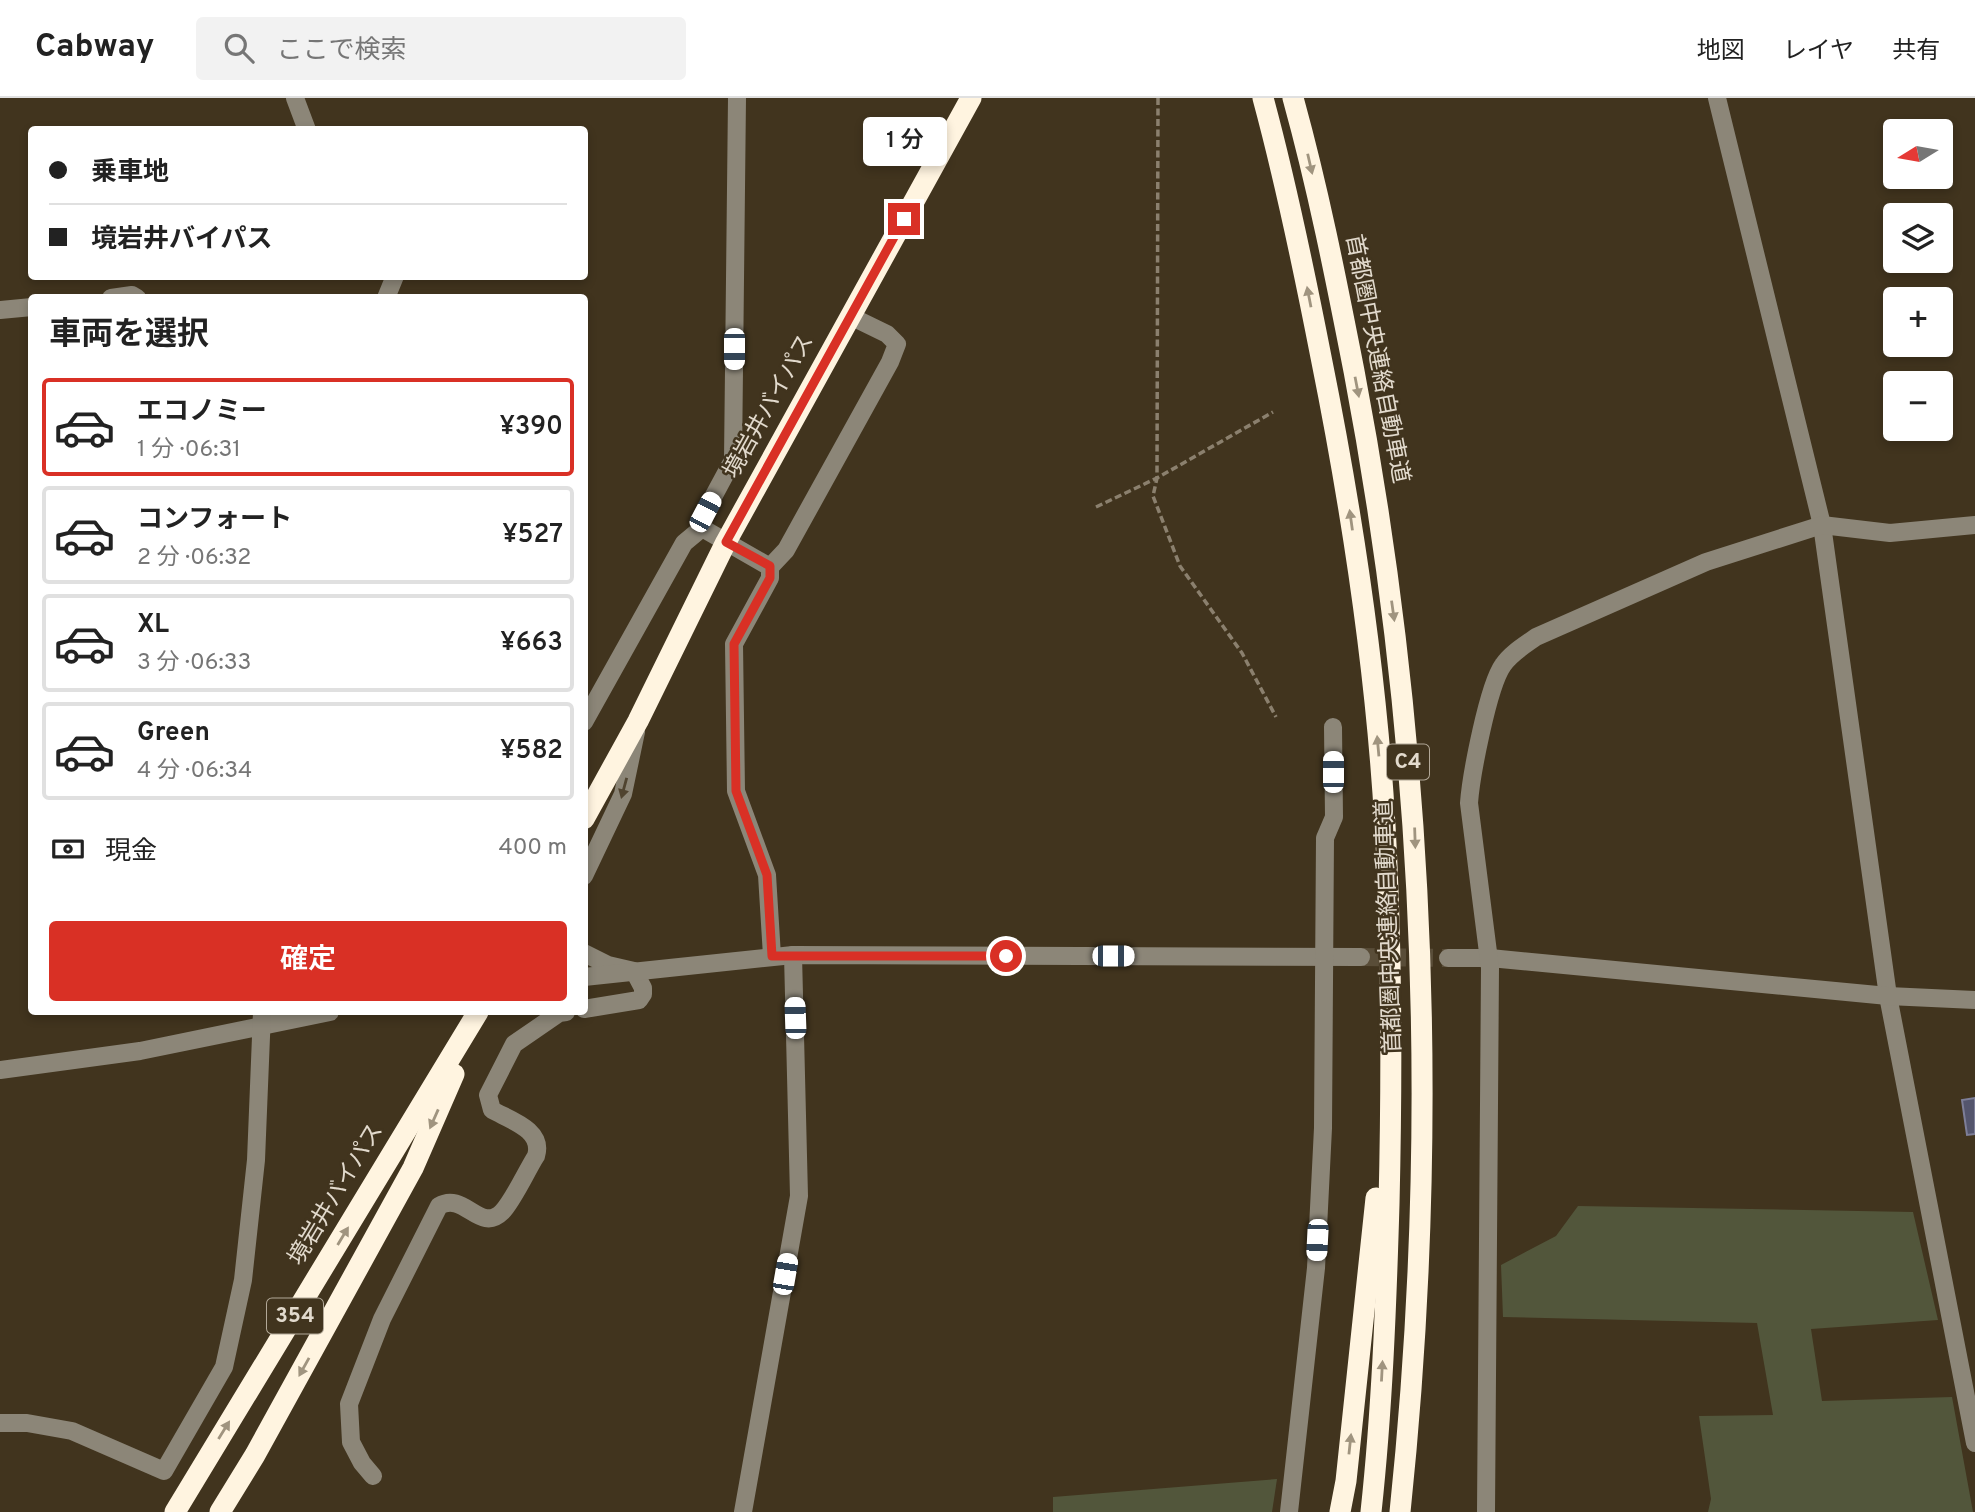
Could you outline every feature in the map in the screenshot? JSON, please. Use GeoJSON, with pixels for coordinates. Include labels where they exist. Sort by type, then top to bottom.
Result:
{"type":"FeatureCollection","features":[{"type":"Feature","properties":{"kind":"highway","name":"境岩井バイパス"},"geometry":{"type":"LineString","coordinates":[[588,813],[638,721],[726,542],[971,98]]}},
{"type":"Feature","properties":{"kind":"highway","name":"首都圏中央連絡自動車道"},"geometry":{"type":"LineString","coordinates":[[1263,98],[1306,280],[1346,482],[1373,686],[1385,822],[1391,985],[1391,1151],[1387,1301],[1371,1512]]}},
{"type":"Feature","properties":{"kind":"highway","name":"首都圏中央連絡自動車道"},"geometry":{"type":"LineString","coordinates":[[1293,98],[1335,275],[1374,475],[1399,655],[1413,810],[1421,982],[1421,1149],[1418,1303],[1402,1512]]}},
{"type":"Feature","properties":{"kind":"highway"},"geometry":{"type":"LineString","coordinates":[[1340,1512],[1346,1481],[1373,1231],[1391,985]]}},
{"type":"Feature","properties":{"kind":"highway","name":"境岩井バイパス"},"geometry":{"type":"LineString","coordinates":[[175,1512],[478,1015]]}},
{"type":"Feature","properties":{"kind":"highway","name":"境岩井バイパス"},"geometry":{"type":"LineString","coordinates":[[227,1511],[413,1168],[479,1015]]}},
{"type":"Feature","properties":{"kind":"highway"},"geometry":{"type":"LineString","coordinates":[[190,1489],[227,1511]]}},
{"type":"Feature","properties":{"kind":"street"},"geometry":{"type":"LineString","coordinates":[[295,98],[306,126]]}},
{"type":"Feature","properties":{"kind":"street"},"geometry":{"type":"LineString","coordinates":[[588,715],[684,543],[702,528],[705,512],[733,460],[737,98]]}},
{"type":"Feature","properties":{"kind":"street"},"geometry":{"type":"LineString","coordinates":[[1717,98],[1822,525],[1888,996],[1975,1443]]}},
{"type":"Feature","properties":{"kind":"street"},"geometry":{"type":"LineString","coordinates":[[0,310],[28,307]]}},
{"type":"Feature","properties":{"kind":"street"},"geometry":{"type":"LineString","coordinates":[[772,956],[767,875],[736,791],[734,644],[770,578],[770,566],[786,550],[890,362],[897,344],[887,334],[850,316]]}},
{"type":"Feature","properties":{"kind":"street"},"geometry":{"type":"LineString","coordinates":[[1486,1512],[1490,957],[1469,803],[1470,784],[1492,691],[1503,665],[1516,651],[1536,637],[1706,562],[1822,525],[1890,533],[1975,525]]}},
{"type":"Feature","properties":{"kind":"street"},"geometry":{"type":"LineString","coordinates":[[702,528],[770,566]]}},
{"type":"Feature","properties":{"kind":"street"},"geometry":{"type":"LineString","coordinates":[[588,868],[623,794],[638,721]]}},
{"type":"Feature","properties":{"kind":"street"},"geometry":{"type":"LineString","coordinates":[[1289,1512],[1315,1268],[1323,1128],[1325,838],[1334,817],[1333,727]]}},
{"type":"Feature","properties":{"kind":"street"},"geometry":{"type":"LineString","coordinates":[[588,955],[608,965],[634,971],[643,988],[639,1000],[588,1008]]}},
{"type":"Feature","properties":{"kind":"street"},"geometry":{"type":"LineString","coordinates":[[743,1512],[799,1196],[793,955]]}},
{"type":"Feature","properties":{"kind":"street"},"geometry":{"type":"LineString","coordinates":[[588,977],[793,955],[1361,957]]}},
{"type":"Feature","properties":{"kind":"street"},"geometry":{"type":"LineString","coordinates":[[1448,958],[1490,957],[1888,996],[1975,1000]]}},
{"type":"Feature","properties":{"kind":"street"},"geometry":{"type":"LineString","coordinates":[[0,1070],[140,1051],[263,1017],[290,1015]]}},
{"type":"Feature","properties":{"kind":"street"},"geometry":{"type":"LineString","coordinates":[[373,1476],[362,1463],[351,1442],[349,1404],[382,1319],[439,1206],[447,1201],[455,1202],[479,1217],[487,1218],[503,1212],[536,1156],[539,1147],[535,1138],[526,1128],[492,1110],[488,1095],[514,1044],[556,1015]]}},
{"type":"Feature","properties":{"kind":"street"},"geometry":{"type":"LineString","coordinates":[[0,1423],[27,1423],[72,1431],[164,1471],[224,1367],[243,1280],[256,1160],[263,1017]]}},
{"type":"Feature","properties":{"kind":"path"},"geometry":{"type":"LineString","coordinates":[[1158,98],[1157,478],[1153,496],[1180,566],[1242,653],[1276,717]]}},
{"type":"Feature","properties":{"kind":"path"},"geometry":{"type":"LineString","coordinates":[[1096,507],[1157,478],[1273,412]]}},
{"type":"Feature","properties":{"kind":"green space"},"geometry":{"type":"Polygon","coordinates":[[[1578,1206],[1913,1212],[1938,1320],[1811,1329],[1822,1401],[1952,1397],[1973,1512],[1708,1512],[1711,1499],[1699,1416],[1773,1415],[1757,1323],[1503,1317],[1501,1265],[1556,1236],[1578,1206]]]}},
{"type":"Feature","properties":{"kind":"green space"},"geometry":{"type":"Polygon","coordinates":[[[1277,1479],[1272,1512],[1053,1512],[1053,1497],[1277,1479]]]}},
{"type":"Feature","properties":{"kind":"building"},"geometry":{"type":"Polygon","coordinates":[[[1975,1098],[1975,1134],[1967,1135],[1962,1100],[1975,1098]]]}},
{"type":"Feature","properties":{"kind":"tunnel"},"geometry":{"type":"LineString","coordinates":[[1361,957],[1448,958]]}},
{"type":"Feature","properties":{"kind":"route"},"geometry":{"type":"LineString","coordinates":[[904,219],[726,542],[770,566],[770,578],[734,644],[736,791],[767,875],[772,956],[1006,956]]}}]}
